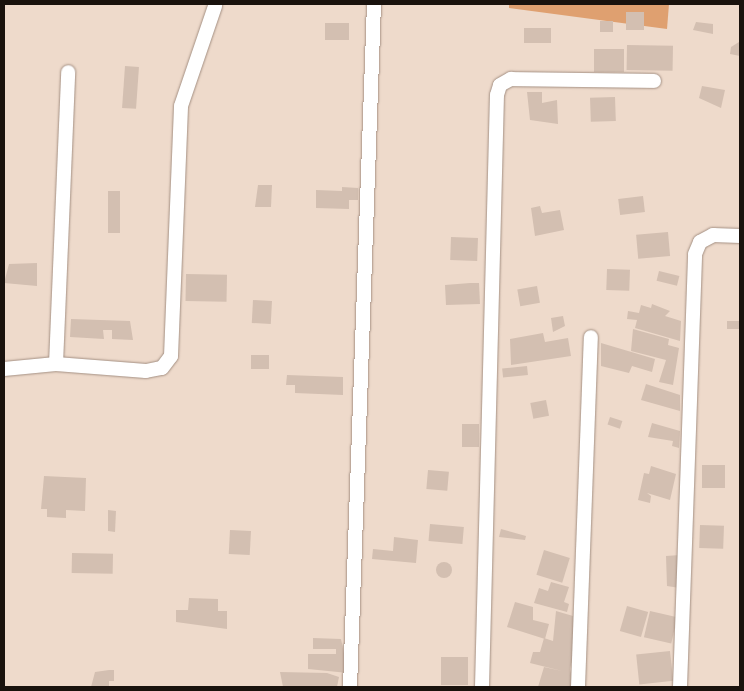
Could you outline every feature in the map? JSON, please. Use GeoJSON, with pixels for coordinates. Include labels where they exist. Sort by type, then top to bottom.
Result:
{"type":"FeatureCollection","features":[{"type":"Feature","properties":{"kind":"street"},"geometry":{"type":"LineString","coordinates":[[350,687],[374,4]]}},
{"type":"Feature","properties":{"kind":"street"},"geometry":{"type":"LineString","coordinates":[[4,369],[56,364],[146,371],[162,368],[170,356],[181,106],[215,6]]}},
{"type":"Feature","properties":{"kind":"street"},"geometry":{"type":"LineString","coordinates":[[56,364],[68,72]]}},
{"type":"Feature","properties":{"kind":"street"},"geometry":{"type":"LineString","coordinates":[[482,687],[497,94],[500,86],[511,79],[654,80]]}},
{"type":"Feature","properties":{"kind":"street"},"geometry":{"type":"LineString","coordinates":[[680,687],[695,254],[700,242],[713,236],[740,236]]}},
{"type":"Feature","properties":{"kind":"street"},"geometry":{"type":"LineString","coordinates":[[578,687],[591,337]]}},
{"type":"Feature","properties":{"kind":"shaded area"},"geometry":{"type":"Polygon","coordinates":[[[509,4],[669,4],[667,29],[509,8],[509,4]]]}},
{"type":"Feature","properties":{"kind":"building"},"geometry":{"type":"Polygon","coordinates":[[[626,12],[644,12],[644,30],[626,30],[626,12]]]}},
{"type":"Feature","properties":{"kind":"building"},"geometry":{"type":"Polygon","coordinates":[[[600,21],[613,21],[613,32],[600,32],[600,21]]]}},
{"type":"Feature","properties":{"kind":"building"},"geometry":{"type":"Polygon","coordinates":[[[696,22],[713,24],[713,34],[693,30],[696,22]]]}},
{"type":"Feature","properties":{"kind":"building"},"geometry":{"type":"Polygon","coordinates":[[[325,23],[349,23],[349,40],[325,40],[325,23]]]}},
{"type":"Feature","properties":{"kind":"building"},"geometry":{"type":"Polygon","coordinates":[[[524,28],[551,28],[551,43],[524,43],[524,28]]]}},
{"type":"Feature","properties":{"kind":"building"},"geometry":{"type":"Polygon","coordinates":[[[739,42],[740,56],[730,54],[731,47],[739,42]]]}},
{"type":"Feature","properties":{"kind":"building"},"geometry":{"type":"Polygon","coordinates":[[[627,45],[673,46],[673,71],[627,70],[627,45]]]}},
{"type":"Feature","properties":{"kind":"building"},"geometry":{"type":"Polygon","coordinates":[[[594,49],[624,49],[624,72],[594,72],[594,49]]]}},
{"type":"Feature","properties":{"kind":"building"},"geometry":{"type":"Polygon","coordinates":[[[125,66],[139,67],[136,109],[122,108],[125,66]]]}},
{"type":"Feature","properties":{"kind":"building"},"geometry":{"type":"Polygon","coordinates":[[[702,86],[725,90],[721,108],[699,98],[702,86]]]}},
{"type":"Feature","properties":{"kind":"building"},"geometry":{"type":"Polygon","coordinates":[[[527,92],[542,92],[542,103],[557,100],[558,124],[530,120],[527,92]]]}},
{"type":"Feature","properties":{"kind":"building"},"geometry":{"type":"Polygon","coordinates":[[[615,97],[616,121],[591,122],[590,98],[615,97]]]}},
{"type":"Feature","properties":{"kind":"building"},"geometry":{"type":"Polygon","coordinates":[[[258,185],[272,185],[271,207],[255,207],[258,185]]]}},
{"type":"Feature","properties":{"kind":"building"},"geometry":{"type":"Polygon","coordinates":[[[342,187],[358,188],[358,200],[349,200],[349,209],[316,208],[316,190],[342,191],[342,187]]]}},
{"type":"Feature","properties":{"kind":"building"},"geometry":{"type":"Polygon","coordinates":[[[108,191],[120,191],[120,233],[108,233],[108,191]]]}},
{"type":"Feature","properties":{"kind":"building"},"geometry":{"type":"Polygon","coordinates":[[[643,196],[645,212],[620,215],[618,199],[643,196]]]}},
{"type":"Feature","properties":{"kind":"building"},"geometry":{"type":"Polygon","coordinates":[[[540,206],[542,213],[560,210],[564,230],[535,236],[531,208],[540,206]]]}},
{"type":"Feature","properties":{"kind":"building"},"geometry":{"type":"Polygon","coordinates":[[[668,232],[670,256],[638,259],[636,235],[668,232]]]}},
{"type":"Feature","properties":{"kind":"building"},"geometry":{"type":"Polygon","coordinates":[[[451,237],[478,238],[477,261],[450,260],[451,237]]]}},
{"type":"Feature","properties":{"kind":"building"},"geometry":{"type":"Polygon","coordinates":[[[37,263],[37,286],[4,283],[9,264],[37,263]]]}},
{"type":"Feature","properties":{"kind":"building"},"geometry":{"type":"Polygon","coordinates":[[[607,269],[630,270],[629,291],[606,290],[607,269]]]}},
{"type":"Feature","properties":{"kind":"building"},"geometry":{"type":"Polygon","coordinates":[[[659,271],[679,276],[677,286],[657,281],[659,271]]]}},
{"type":"Feature","properties":{"kind":"building"},"geometry":{"type":"Polygon","coordinates":[[[186,274],[227,275],[227,302],[186,301],[186,274]]]}},
{"type":"Feature","properties":{"kind":"building"},"geometry":{"type":"Polygon","coordinates":[[[479,283],[480,304],[446,305],[445,285],[479,283]]]}},
{"type":"Feature","properties":{"kind":"building"},"geometry":{"type":"Polygon","coordinates":[[[537,286],[540,303],[520,306],[517,289],[537,286]]]}},
{"type":"Feature","properties":{"kind":"building"},"geometry":{"type":"Polygon","coordinates":[[[253,300],[272,301],[271,324],[252,323],[253,300]]]}},
{"type":"Feature","properties":{"kind":"building"},"geometry":{"type":"Polygon","coordinates":[[[652,304],[670,311],[665,316],[681,321],[680,341],[635,328],[637,320],[627,319],[628,311],[639,313],[641,305],[651,308],[652,304]]]}},
{"type":"Feature","properties":{"kind":"building"},"geometry":{"type":"Polygon","coordinates":[[[563,316],[565,326],[553,332],[551,318],[563,316]]]}},
{"type":"Feature","properties":{"kind":"building"},"geometry":{"type":"Polygon","coordinates":[[[71,319],[130,321],[133,340],[112,339],[112,330],[103,330],[104,339],[70,337],[71,319]]]}},
{"type":"Feature","properties":{"kind":"building"},"geometry":{"type":"Polygon","coordinates":[[[727,321],[740,321],[740,329],[727,329],[727,321]]]}},
{"type":"Feature","properties":{"kind":"building"},"geometry":{"type":"Polygon","coordinates":[[[633,329],[669,339],[668,345],[679,348],[673,385],[659,382],[666,360],[631,351],[633,329]]]}},
{"type":"Feature","properties":{"kind":"building"},"geometry":{"type":"Polygon","coordinates":[[[543,333],[545,342],[568,338],[571,356],[511,365],[510,339],[543,333]]]}},
{"type":"Feature","properties":{"kind":"building"},"geometry":{"type":"Polygon","coordinates":[[[601,343],[655,359],[652,372],[632,366],[629,373],[601,366],[601,343]]]}},
{"type":"Feature","properties":{"kind":"building"},"geometry":{"type":"Polygon","coordinates":[[[251,355],[269,355],[269,369],[251,369],[251,355]]]}},
{"type":"Feature","properties":{"kind":"building"},"geometry":{"type":"Polygon","coordinates":[[[527,366],[528,375],[503,378],[502,369],[527,366]]]}},
{"type":"Feature","properties":{"kind":"building"},"geometry":{"type":"Polygon","coordinates":[[[287,375],[343,377],[343,395],[295,393],[295,385],[286,385],[287,375]]]}},
{"type":"Feature","properties":{"kind":"building"},"geometry":{"type":"Polygon","coordinates":[[[646,384],[680,395],[680,411],[641,400],[646,384]]]}},
{"type":"Feature","properties":{"kind":"building"},"geometry":{"type":"Polygon","coordinates":[[[546,400],[549,416],[533,419],[530,403],[546,400]]]}},
{"type":"Feature","properties":{"kind":"building"},"geometry":{"type":"Polygon","coordinates":[[[610,417],[622,421],[620,429],[608,425],[610,417]]]}},
{"type":"Feature","properties":{"kind":"building"},"geometry":{"type":"Polygon","coordinates":[[[652,423],[680,431],[679,448],[672,446],[673,441],[648,437],[652,423]]]}},
{"type":"Feature","properties":{"kind":"building"},"geometry":{"type":"Polygon","coordinates":[[[462,424],[479,424],[479,447],[462,447],[462,424]]]}},
{"type":"Feature","properties":{"kind":"building"},"geometry":{"type":"Polygon","coordinates":[[[702,465],[725,465],[725,488],[702,488],[702,465]]]}},
{"type":"Feature","properties":{"kind":"building"},"geometry":{"type":"Polygon","coordinates":[[[651,466],[676,474],[670,500],[647,493],[651,496],[650,503],[638,500],[644,473],[649,474],[651,466]]]}},
{"type":"Feature","properties":{"kind":"building"},"geometry":{"type":"Polygon","coordinates":[[[428,470],[449,472],[447,491],[426,489],[428,470]]]}},
{"type":"Feature","properties":{"kind":"building"},"geometry":{"type":"Polygon","coordinates":[[[44,476],[86,478],[85,511],[66,510],[66,518],[47,517],[47,509],[41,509],[44,476]]]}},
{"type":"Feature","properties":{"kind":"building"},"geometry":{"type":"Polygon","coordinates":[[[108,510],[116,511],[115,532],[108,531],[108,510]]]}},
{"type":"Feature","properties":{"kind":"building"},"geometry":{"type":"Polygon","coordinates":[[[430,524],[464,527],[462,544],[429,541],[430,524]]]}},
{"type":"Feature","properties":{"kind":"building"},"geometry":{"type":"Polygon","coordinates":[[[700,525],[724,526],[723,549],[699,548],[700,525]]]}},
{"type":"Feature","properties":{"kind":"building"},"geometry":{"type":"Polygon","coordinates":[[[501,529],[526,536],[525,540],[499,537],[501,529]]]}},
{"type":"Feature","properties":{"kind":"building"},"geometry":{"type":"Polygon","coordinates":[[[230,530],[251,531],[250,555],[229,554],[230,530]]]}},
{"type":"Feature","properties":{"kind":"building"},"geometry":{"type":"Polygon","coordinates":[[[394,537],[418,540],[416,563],[372,559],[373,549],[393,551],[394,537]]]}},
{"type":"Feature","properties":{"kind":"building"},"geometry":{"type":"Polygon","coordinates":[[[544,550],[570,558],[562,583],[536,575],[544,550]]]}},
{"type":"Feature","properties":{"kind":"building"},"geometry":{"type":"Polygon","coordinates":[[[72,553],[113,554],[113,574],[72,573],[72,553]]]}},
{"type":"Feature","properties":{"kind":"building"},"geometry":{"type":"Polygon","coordinates":[[[680,555],[680,588],[667,586],[666,556],[680,555]]]}},
{"type":"Feature","properties":{"kind":"building"},"geometry":{"type":"Polygon","coordinates":[[[444,562],[452,570],[444,578],[436,570],[444,562]]]}},
{"type":"Feature","properties":{"kind":"building"},"geometry":{"type":"Polygon","coordinates":[[[551,582],[569,587],[564,602],[569,604],[567,612],[534,603],[539,588],[548,591],[551,582]]]}},
{"type":"Feature","properties":{"kind":"building"},"geometry":{"type":"Polygon","coordinates":[[[189,598],[218,599],[218,611],[227,611],[227,629],[176,622],[176,610],[188,610],[189,598]]]}},
{"type":"Feature","properties":{"kind":"building"},"geometry":{"type":"Polygon","coordinates":[[[515,602],[533,607],[533,620],[549,624],[545,639],[507,627],[515,602]]]}},
{"type":"Feature","properties":{"kind":"building"},"geometry":{"type":"Polygon","coordinates":[[[627,606],[648,612],[641,637],[620,631],[627,606]]]}},
{"type":"Feature","properties":{"kind":"building"},"geometry":{"type":"Polygon","coordinates":[[[556,611],[573,616],[575,648],[570,669],[574,687],[538,687],[544,667],[562,671],[530,663],[533,652],[540,652],[544,638],[553,641],[556,611]]]}},
{"type":"Feature","properties":{"kind":"building"},"geometry":{"type":"Polygon","coordinates":[[[650,611],[677,617],[671,644],[644,637],[650,611]]]}},
{"type":"Feature","properties":{"kind":"building"},"geometry":{"type":"Polygon","coordinates":[[[313,638],[341,639],[348,673],[308,669],[308,654],[336,654],[336,649],[313,649],[313,638]]]}},
{"type":"Feature","properties":{"kind":"building"},"geometry":{"type":"Polygon","coordinates":[[[670,651],[673,681],[639,684],[636,655],[670,651]]]}},
{"type":"Feature","properties":{"kind":"building"},"geometry":{"type":"Polygon","coordinates":[[[441,657],[468,657],[468,685],[441,685],[441,657]]]}},
{"type":"Feature","properties":{"kind":"building"},"geometry":{"type":"Polygon","coordinates":[[[114,670],[114,681],[109,681],[109,687],[91,687],[95,672],[114,670]]]}},
{"type":"Feature","properties":{"kind":"building"},"geometry":{"type":"Polygon","coordinates":[[[280,672],[327,673],[339,677],[337,687],[283,687],[280,672]]]}}]}
